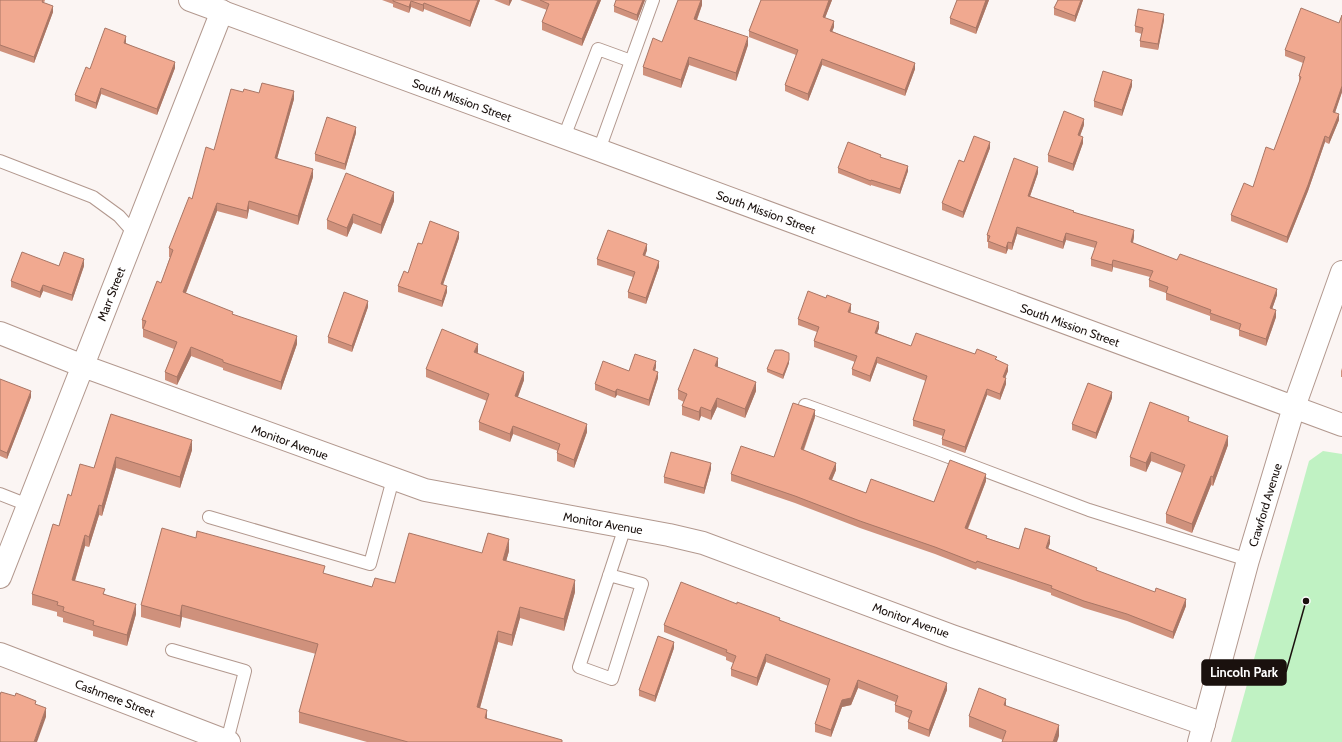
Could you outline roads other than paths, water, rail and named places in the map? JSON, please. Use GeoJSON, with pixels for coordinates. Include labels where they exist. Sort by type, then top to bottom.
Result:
{"type":"FeatureCollection","features":[{"type":"Feature","properties":{"kind":"street","name":"South Mission Street"},"geometry":{"type":"LineString","coordinates":[[193,0],[1342,426]]}},
{"type":"Feature","properties":{"kind":"street","name":"Marr Street"},"geometry":{"type":"LineString","coordinates":[[0,577],[222,10]]}},
{"type":"Feature","properties":{"kind":"street","name":"Crawford Avenue"},"geometry":{"type":"LineString","coordinates":[[1201,733],[1248,560],[1294,407],[1342,272]]}},
{"type":"Feature","properties":{"kind":"street","name":"Monitor Avenue"},"geometry":{"type":"LineString","coordinates":[[0,333],[83,366],[425,490],[669,535],[703,543],[952,636],[1201,733]]}},
{"type":"Feature","properties":{"kind":"street","name":"Cashmere Street"},"geometry":{"type":"LineString","coordinates":[[0,654],[228,742]]}},
{"type":"Feature","properties":{"kind":"lane"},"geometry":{"type":"LineString","coordinates":[[598,150],[653,0]]}},
{"type":"Feature","properties":{"kind":"lane"},"geometry":{"type":"LineString","coordinates":[[564,137],[598,49],[630,61]]}},
{"type":"Feature","properties":{"kind":"lane"},"geometry":{"type":"LineString","coordinates":[[0,161],[93,197],[119,216],[135,234]]}},
{"type":"Feature","properties":{"kind":"lane"},"geometry":{"type":"LineString","coordinates":[[805,405],[933,451],[1089,510],[1248,560]]}},
{"type":"Feature","properties":{"kind":"lane"},"geometry":{"type":"LineString","coordinates":[[209,517],[370,564],[393,479]]}},
{"type":"Feature","properties":{"kind":"lane"},"geometry":{"type":"LineString","coordinates":[[0,494],[28,505]]}},
{"type":"Feature","properties":{"kind":"lane"},"geometry":{"type":"LineString","coordinates":[[609,575],[642,584],[612,679],[580,667],[624,527]]}},
{"type":"Feature","properties":{"kind":"lane"},"geometry":{"type":"LineString","coordinates":[[172,650],[245,671],[228,742]]}},
{"type":"Feature","properties":{"kind":"place","name":"Lincoln Park"},"geometry":{"type":"Point","coordinates":[1306,601]}}]}
